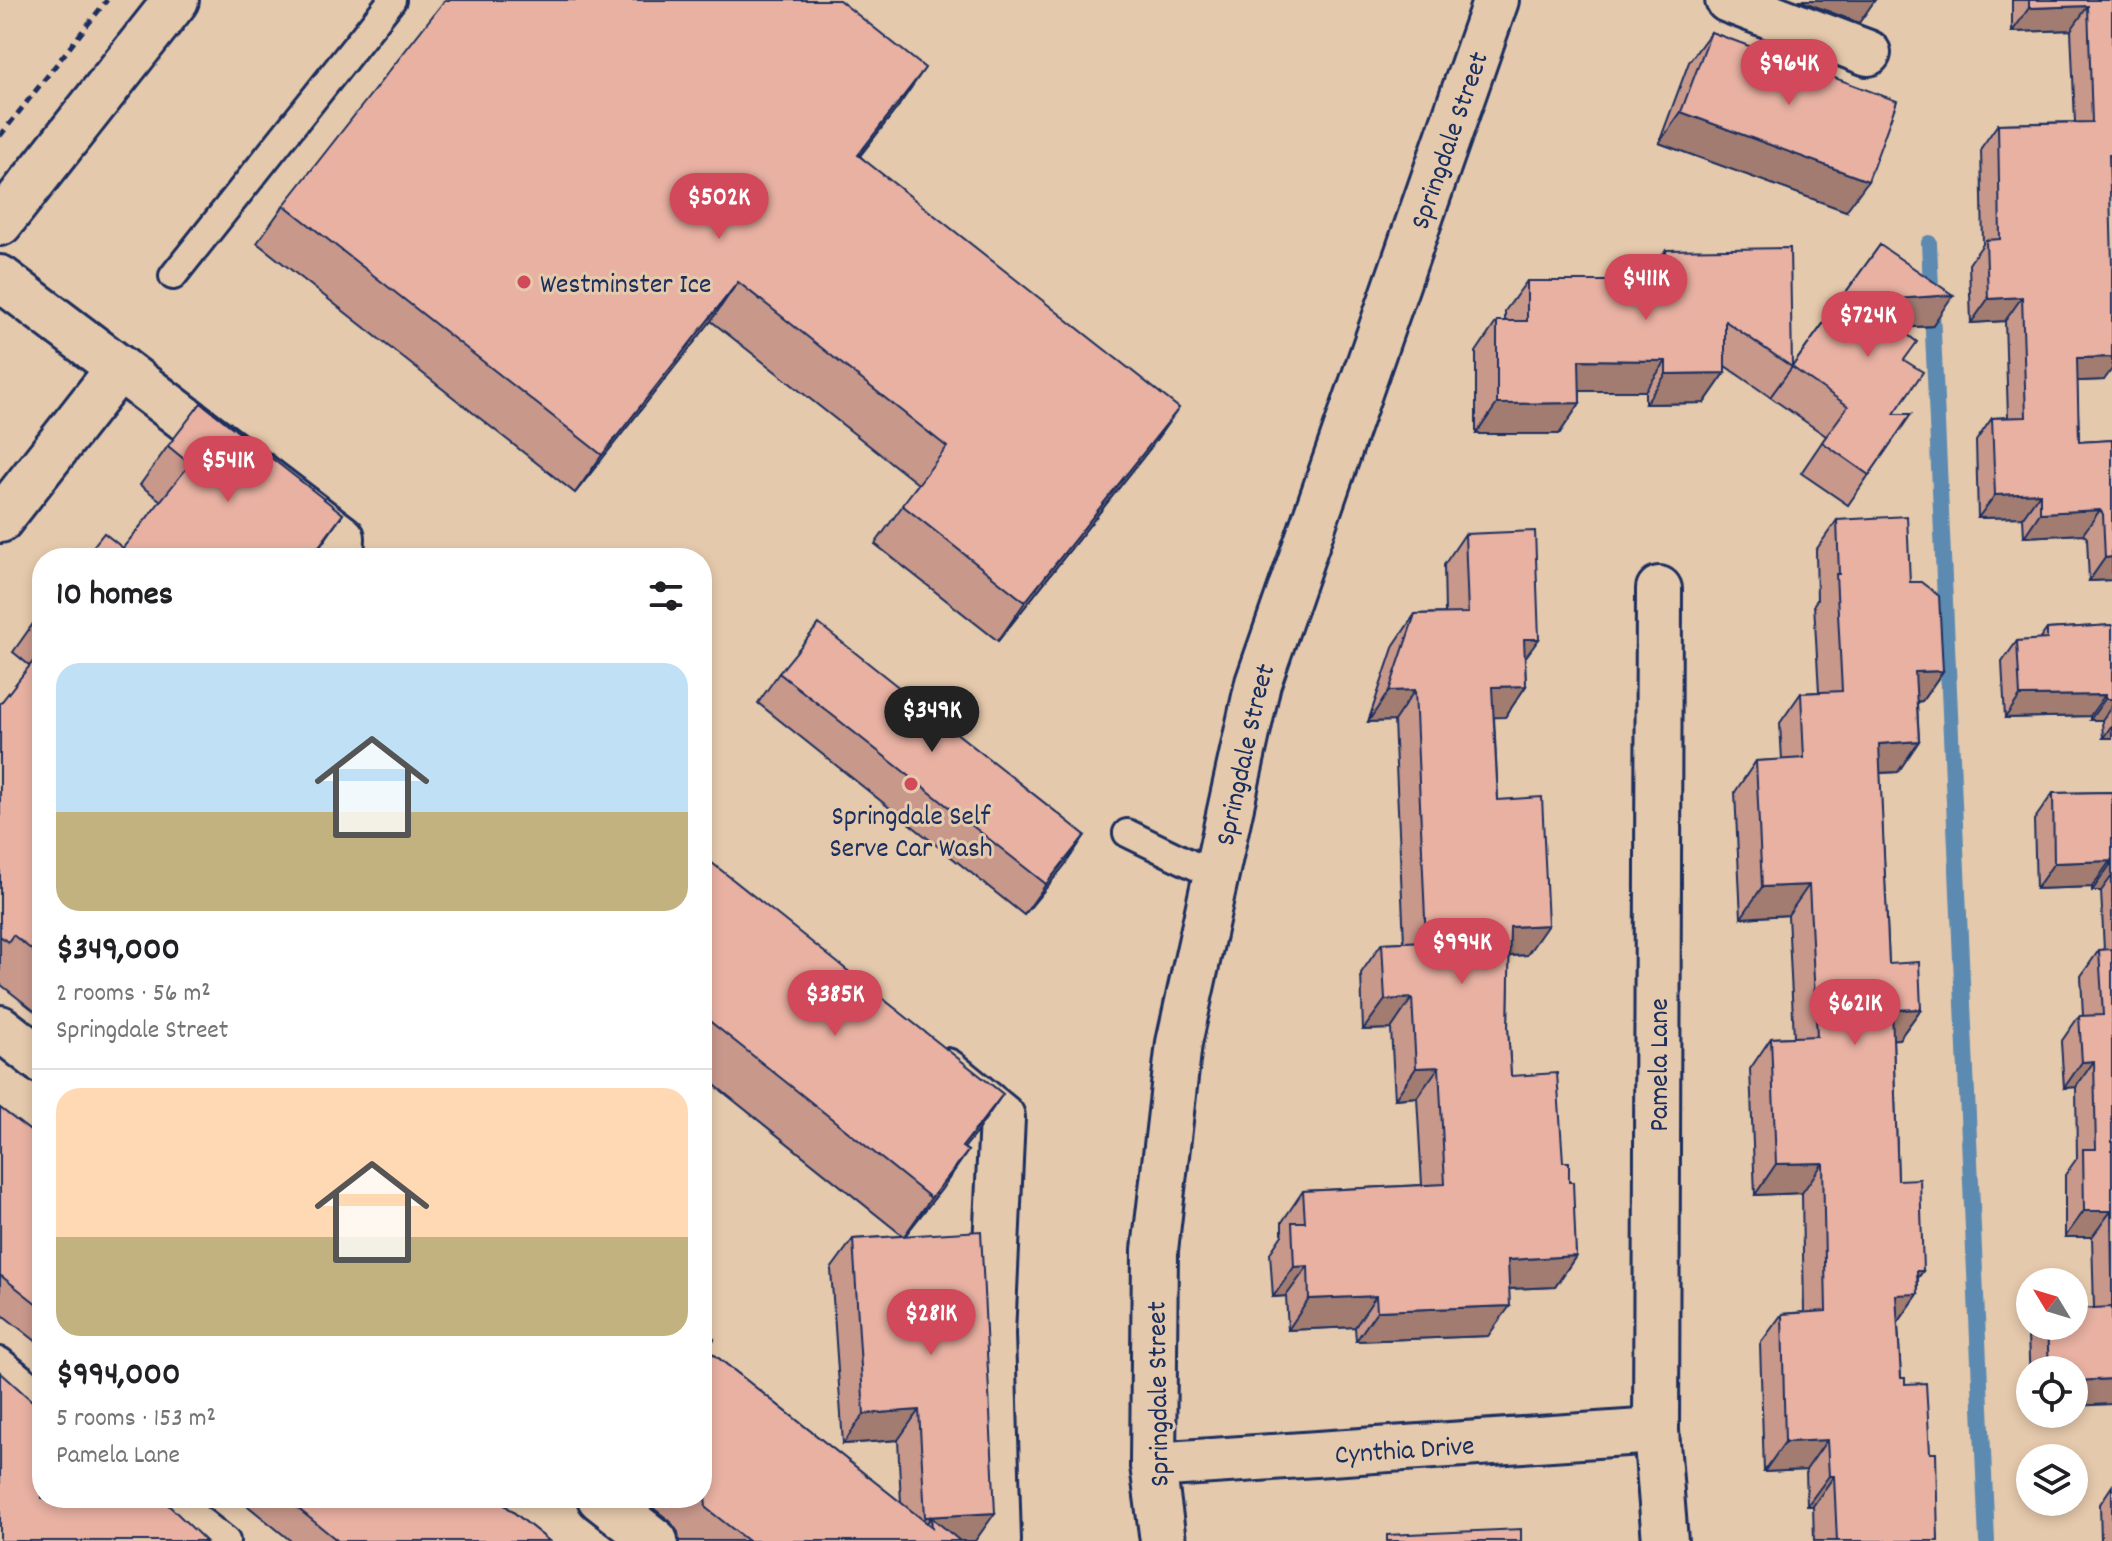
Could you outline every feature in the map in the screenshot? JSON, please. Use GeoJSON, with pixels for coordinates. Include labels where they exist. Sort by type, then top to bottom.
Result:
{"type":"FeatureCollection","features":[{"type":"Feature","properties":{"kind":"street"},"geometry":{"type":"LineString","coordinates":[[0,223],[176,0]]}},
{"type":"Feature","properties":{"kind":"street","name":"Springdale Street"},"geometry":{"type":"LineString","coordinates":[[1163,1541],[1153,1465],[1155,1250],[1179,1043],[1258,683],[1496,0]]}},
{"type":"Feature","properties":{"kind":"street"},"geometry":{"type":"LineString","coordinates":[[1728,0],[1868,53]]}},
{"type":"Feature","properties":{"kind":"street"},"geometry":{"type":"LineString","coordinates":[[0,278],[342,538],[342,548]]}},
{"type":"Feature","properties":{"kind":"street"},"geometry":{"type":"LineString","coordinates":[[0,520],[119,368]]}},
{"type":"Feature","properties":{"kind":"street","name":"Pamela Lane"},"geometry":{"type":"LineString","coordinates":[[1659,589],[1656,1431],[1665,1541]]}},
{"type":"Feature","properties":{"kind":"street"},"geometry":{"type":"LineString","coordinates":[[0,1028],[32,1053]]}},
{"type":"Feature","properties":{"kind":"street"},"geometry":{"type":"LineString","coordinates":[[920,1050],[1002,1117],[992,1334],[998,1541]]}},
{"type":"Feature","properties":{"kind":"street","name":"Cynthia Drive"},"geometry":{"type":"LineString","coordinates":[[1153,1465],[1656,1431]]}},
{"type":"Feature","properties":{"kind":"street"},"geometry":{"type":"LineString","coordinates":[[613,1508],[655,1541]]}},
{"type":"Feature","properties":{"kind":"lane"},"geometry":{"type":"LineString","coordinates":[[173,276],[392,0]]}},
{"type":"Feature","properties":{"kind":"lane"},"geometry":{"type":"LineString","coordinates":[[1127,833],[1216,876]]}},
{"type":"Feature","properties":{"kind":"lane"},"geometry":{"type":"LineString","coordinates":[[0,1361],[32,1387]]}},
{"type":"Feature","properties":{"kind":"lane"},"geometry":{"type":"LineString","coordinates":[[185,1508],[226,1541]]}},
{"type":"Feature","properties":{"kind":"path"},"geometry":{"type":"LineString","coordinates":[[0,136],[107,0]]}},
{"type":"Feature","properties":{"kind":"building","name":"Westminster Ice"},"geometry":{"type":"Polygon","coordinates":[[[445,0],[839,0],[925,68],[858,155],[1179,408],[1025,602],[902,505],[947,447],[738,282],[602,455],[284,205],[445,0]]]}},
{"type":"Feature","properties":{"kind":"building"},"geometry":{"type":"Polygon","coordinates":[[[2029,0],[2112,0],[2112,155],[2109,155],[2112,357],[2077,358],[2079,442],[2112,440],[2112,557],[2105,558],[2103,514],[2100,510],[2040,513],[2040,493],[1995,495],[1992,418],[2026,417],[2022,297],[1988,299],[1986,240],[2000,239],[1998,124],[2092,122],[2088,6],[2029,8],[2029,0]]]}},
{"type":"Feature","properties":{"kind":"building"},"geometry":{"type":"Polygon","coordinates":[[[1711,32],[1897,101],[1868,181],[1681,112],[1711,32]]]}},
{"type":"Feature","properties":{"kind":"building"},"geometry":{"type":"Polygon","coordinates":[[[1880,245],[1953,295],[1864,301],[1917,342],[1904,360],[1923,372],[1894,414],[1911,414],[1869,475],[1822,442],[1848,406],[1792,367],[1880,245]]]}},
{"type":"Feature","properties":{"kind":"building"},"geometry":{"type":"Polygon","coordinates":[[[1790,248],[1792,367],[1725,321],[1725,373],[1666,374],[1666,361],[1579,360],[1580,403],[1497,404],[1497,321],[1527,321],[1527,281],[1667,281],[1666,250],[1790,248]]]}},
{"type":"Feature","properties":{"kind":"building"},"geometry":{"type":"Polygon","coordinates":[[[201,403],[343,514],[318,548],[123,548],[190,464],[168,446],[201,403]]]}},
{"type":"Feature","properties":{"kind":"building"},"geometry":{"type":"Polygon","coordinates":[[[1907,516],[1910,582],[1921,582],[1939,596],[1943,671],[1915,672],[1919,741],[1879,744],[1889,964],[1919,962],[1921,1009],[1892,1010],[1898,1180],[1920,1179],[1923,1271],[1917,1271],[1918,1294],[1896,1295],[1901,1378],[1905,1378],[1905,1384],[1926,1383],[1930,1453],[1936,1453],[1938,1541],[1837,1541],[1834,1476],[1829,1476],[1827,1440],[1785,1442],[1782,1314],[1826,1311],[1823,1163],[1776,1164],[1771,1038],[1817,1036],[1809,885],[1762,887],[1756,761],[1804,758],[1801,693],[1842,691],[1836,574],[1839,574],[1837,520],[1907,516]]]}},
{"type":"Feature","properties":{"kind":"building"},"geometry":{"type":"Polygon","coordinates":[[[1535,531],[1539,639],[1524,639],[1526,686],[1492,687],[1498,800],[1542,797],[1548,925],[1510,927],[1508,1028],[1511,1076],[1557,1073],[1563,1162],[1569,1162],[1569,1182],[1573,1182],[1576,1256],[1508,1260],[1510,1306],[1377,1311],[1376,1296],[1309,1299],[1308,1266],[1294,1267],[1292,1222],[1305,1222],[1303,1191],[1445,1184],[1439,1067],[1416,1068],[1412,998],[1385,1000],[1382,943],[1426,941],[1415,690],[1389,691],[1415,614],[1468,613],[1465,534],[1535,531]]]}},
{"type":"Feature","properties":{"kind":"building"},"geometry":{"type":"Polygon","coordinates":[[[104,533],[123,548],[92,548],[104,533]]]}},
{"type":"Feature","properties":{"kind":"building"},"geometry":{"type":"Polygon","coordinates":[[[819,624],[1085,835],[1046,884],[779,673],[819,624]]]}},
{"type":"Feature","properties":{"kind":"building"},"geometry":{"type":"Polygon","coordinates":[[[2112,625],[2112,699],[2105,699],[2105,695],[2020,696],[2017,641],[2047,639],[2047,629],[2112,625]]]}},
{"type":"Feature","properties":{"kind":"building"},"geometry":{"type":"Polygon","coordinates":[[[32,663],[32,950],[13,935],[8,942],[0,936],[0,704],[32,663]]]}},
{"type":"Feature","properties":{"kind":"building"},"geometry":{"type":"Polygon","coordinates":[[[2112,792],[2112,865],[2110,861],[2054,863],[2053,793],[2112,792]]]}},
{"type":"Feature","properties":{"kind":"building"},"geometry":{"type":"Polygon","coordinates":[[[712,863],[1003,1094],[962,1147],[968,1151],[931,1198],[712,1023],[712,863]]]}},
{"type":"Feature","properties":{"kind":"building"},"geometry":{"type":"Polygon","coordinates":[[[2112,949],[2112,1276],[2111,1211],[2084,1211],[2083,1149],[2096,1149],[2094,1061],[2082,1062],[2079,1016],[2103,1015],[2099,950],[2112,949]]]}},
{"type":"Feature","properties":{"kind":"building"},"geometry":{"type":"Polygon","coordinates":[[[0,1108],[32,1132],[32,1300],[0,1275],[0,1108]]]}},
{"type":"Feature","properties":{"kind":"building"},"geometry":{"type":"Polygon","coordinates":[[[981,1231],[995,1513],[925,1517],[919,1410],[864,1414],[853,1239],[981,1231]]]}},
{"type":"Feature","properties":{"kind":"building"},"geometry":{"type":"Polygon","coordinates":[[[2112,1307],[2112,1379],[2088,1380],[2088,1356],[2048,1356],[2048,1340],[2088,1340],[2088,1308],[2112,1307]]]}},
{"type":"Feature","properties":{"kind":"building"},"geometry":{"type":"Polygon","coordinates":[[[712,1353],[932,1527],[931,1517],[960,1541],[748,1541],[706,1508],[712,1508],[712,1353]]]}},
{"type":"Feature","properties":{"kind":"building"},"geometry":{"type":"Polygon","coordinates":[[[0,1372],[32,1401],[32,1508],[171,1508],[206,1541],[0,1541],[0,1372]]]}},
{"type":"Feature","properties":{"kind":"building"},"geometry":{"type":"Polygon","coordinates":[[[297,1508],[508,1508],[549,1541],[338,1541],[297,1508]]]}},
{"type":"Feature","properties":{"kind":"building"},"geometry":{"type":"Polygon","coordinates":[[[1521,1529],[1521,1541],[1387,1541],[1387,1535],[1521,1529]]]}},
{"type":"Feature","properties":{"kind":"waterway"},"geometry":{"type":"LineString","coordinates":[[1929,243],[1987,1541]]}},
{"type":"Feature","properties":{"kind":"place","name":"Westminster Ice"},"geometry":{"type":"Point","coordinates":[524,282]}},
{"type":"Feature","properties":{"kind":"place","name":"Springdale Self Serve Car Wash"},"geometry":{"type":"Point","coordinates":[911,784]}}]}
